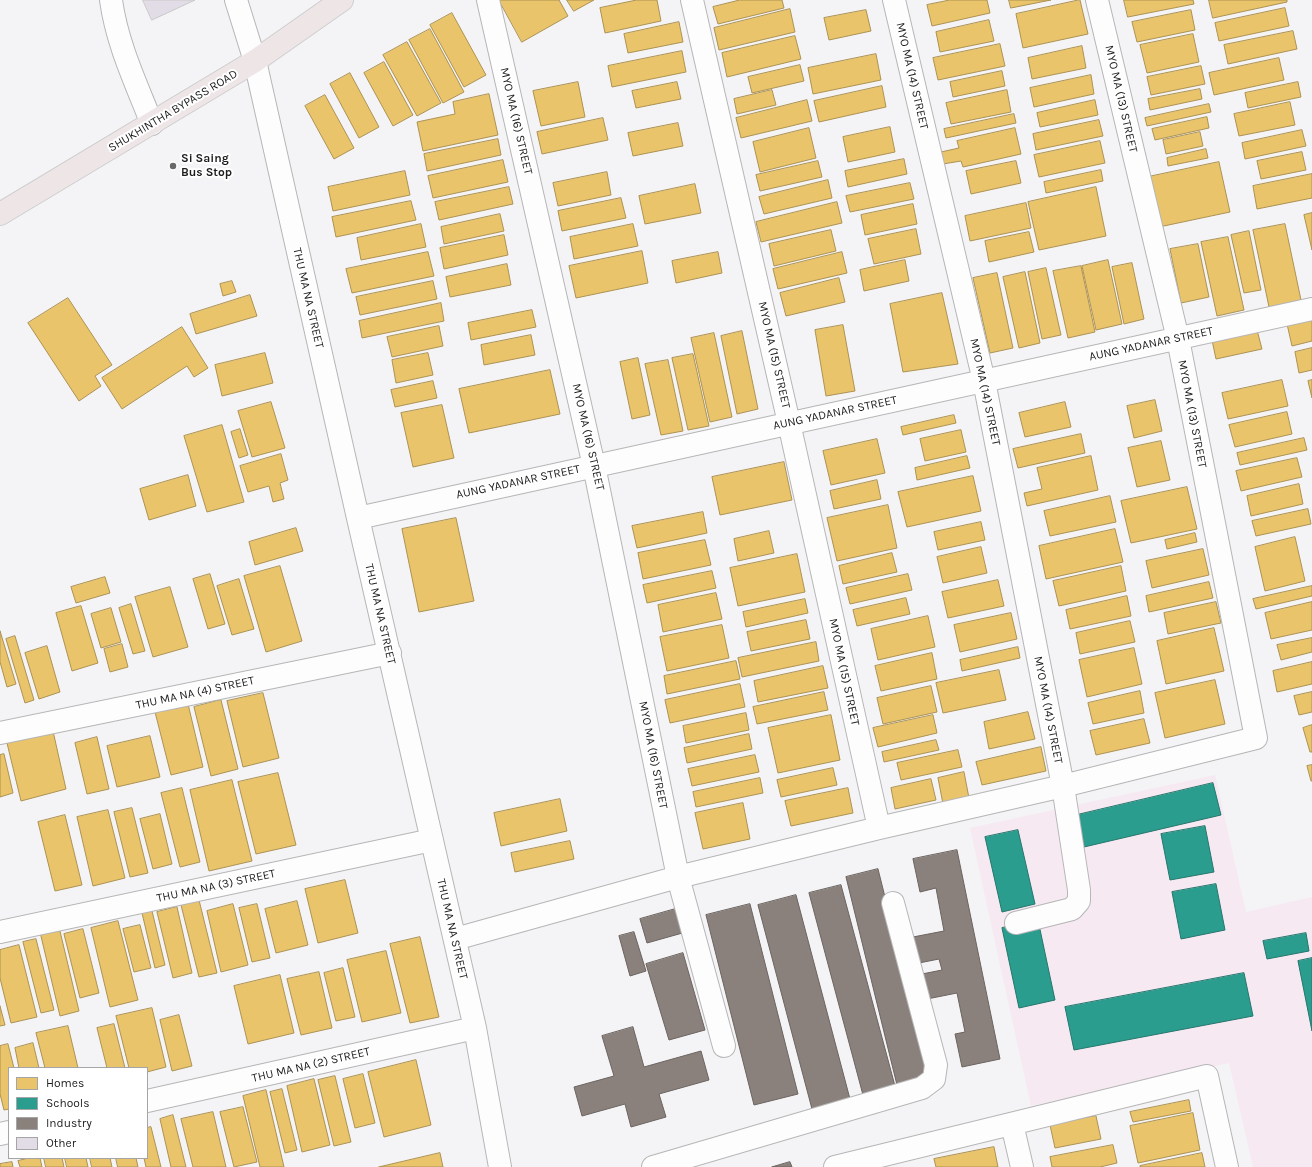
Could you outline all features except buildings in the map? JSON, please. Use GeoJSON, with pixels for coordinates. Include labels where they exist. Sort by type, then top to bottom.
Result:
{"type":"FeatureCollection","features":[{"type":"Feature","properties":{"kind":"main road","name":"SHUKHINTHA BYPASS ROAD"},"geometry":{"type":"LineString","coordinates":[[0,214],[255,61],[342,0]]}},
{"type":"Feature","properties":{"kind":"street"},"geometry":{"type":"LineString","coordinates":[[112,0],[114,21],[120,44],[152,124]]}},
{"type":"Feature","properties":{"kind":"street","name":"THU MA NA STREET"},"geometry":{"type":"LineString","coordinates":[[236,0],[255,61],[475,1028],[500,1167]]}},
{"type":"Feature","properties":{"kind":"street","name":"MYO MA (16) STREET"},"geometry":{"type":"LineString","coordinates":[[488,0],[594,466],[678,877],[724,1046]]}},
{"type":"Feature","properties":{"kind":"street","name":"MYO MA (15) STREET"},"geometry":{"type":"LineString","coordinates":[[692,0],[789,423],[879,828]]}},
{"type":"Feature","properties":{"kind":"street","name":"MYO MA (14) STREET"},"geometry":{"type":"LineString","coordinates":[[894,0],[984,381],[1063,786],[1079,890],[1079,901],[1072,909],[1016,923]]}},
{"type":"Feature","properties":{"kind":"street","name":"MYO MA (13) STREET"},"geometry":{"type":"LineString","coordinates":[[1063,786],[1256,738],[1178,339],[1097,0]]}},
{"type":"Feature","properties":{"kind":"street","name":"AUNG YADANAR STREET"},"geometry":{"type":"LineString","coordinates":[[358,518],[1312,309]]}},
{"type":"Feature","properties":{"kind":"street","name":"THU MA NA (4) STREET"},"geometry":{"type":"LineString","coordinates":[[0,733],[390,653]]}},
{"type":"Feature","properties":{"kind":"street"},"geometry":{"type":"LineString","coordinates":[[454,939],[678,877],[879,828],[1063,786]]}},
{"type":"Feature","properties":{"kind":"street","name":"THU MA NA (3) STREET"},"geometry":{"type":"LineString","coordinates":[[0,932],[432,840]]}},
{"type":"Feature","properties":{"kind":"street"},"geometry":{"type":"LineString","coordinates":[[652,1167],[922,1088],[934,1079],[936,1065],[893,903]]}},
{"type":"Feature","properties":{"kind":"street","name":"THU MA NA (2) STREET"},"geometry":{"type":"LineString","coordinates":[[148,1101],[475,1028]]}},
{"type":"Feature","properties":{"kind":"street"},"geometry":{"type":"LineString","coordinates":[[835,1167],[1207,1076],[1227,1167]]}},
{"type":"Feature","properties":{"kind":"street"},"geometry":{"type":"LineString","coordinates":[[1012,1124],[1022,1167]]}},
{"type":"Feature","properties":{"kind":"shaded area"},"geometry":{"type":"Polygon","coordinates":[[[1215,775],[1246,912],[1312,897],[1312,1167],[1253,1167],[1229,1063],[1031,1106],[970,828],[1215,775]]]}},
{"type":"Feature","properties":{"kind":"place","name":"Si Saing Bus Stop"},"geometry":{"type":"Point","coordinates":[173,166]}}]}
